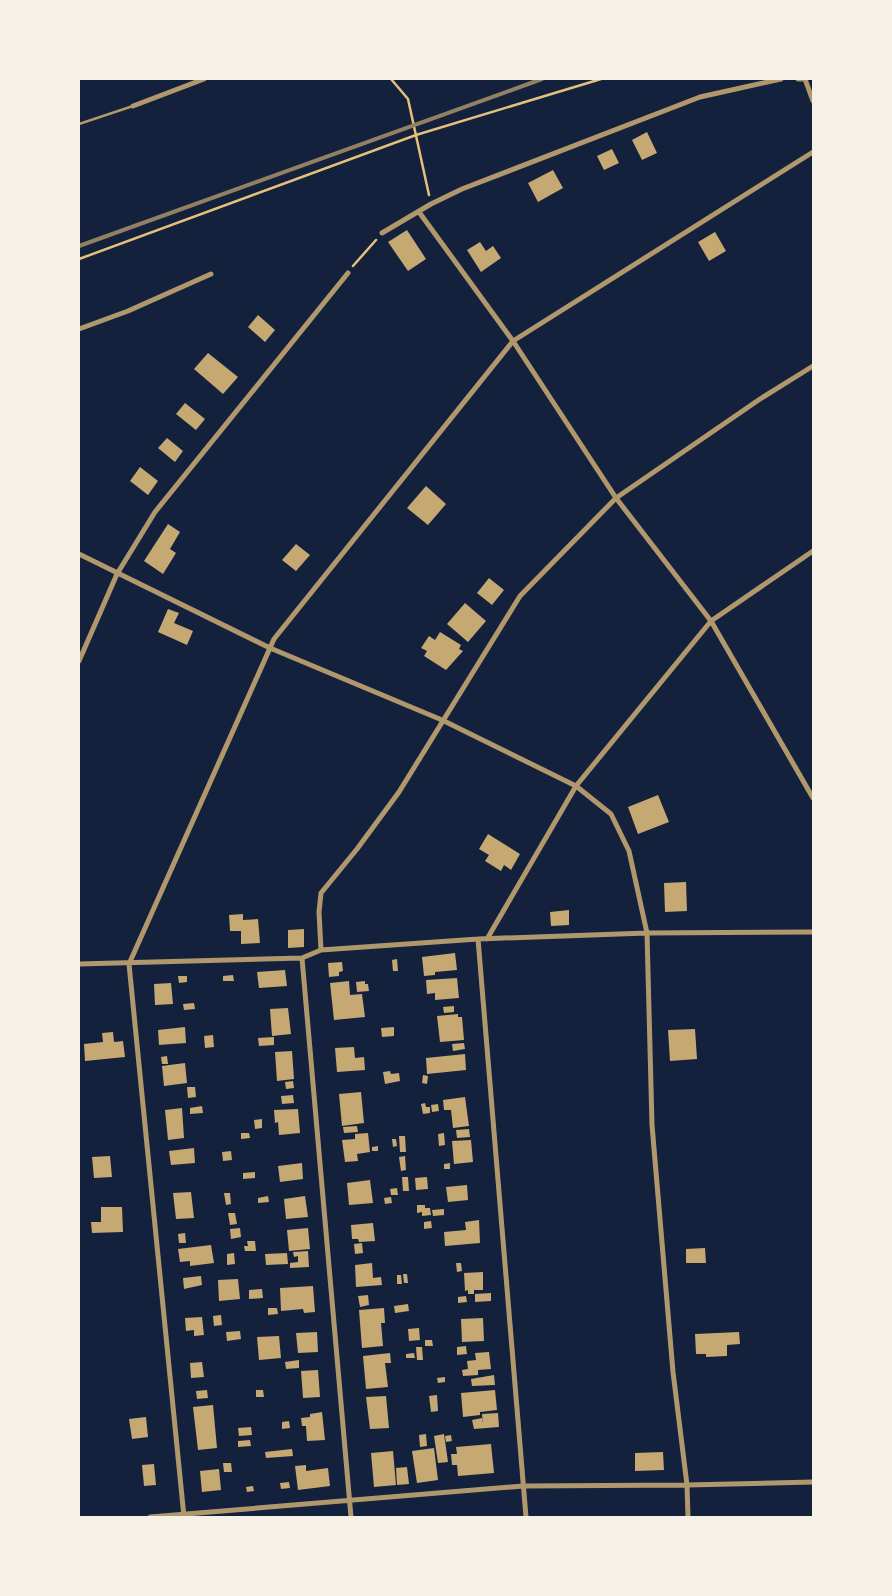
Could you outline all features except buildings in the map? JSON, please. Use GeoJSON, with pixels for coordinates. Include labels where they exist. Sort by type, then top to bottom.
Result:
{"type":"FeatureCollection","features":[{"type":"Feature","properties":{"kind":"street"},"geometry":{"type":"LineString","coordinates":[[133,106],[204,79]]}},
{"type":"Feature","properties":{"kind":"street"},"geometry":{"type":"LineString","coordinates":[[382,233],[431,204],[462,189],[700,97],[781,79]]}},
{"type":"Feature","properties":{"kind":"street"},"geometry":{"type":"LineString","coordinates":[[798,79],[805,79],[813,102]]}},
{"type":"Feature","properties":{"kind":"street"},"geometry":{"type":"LineString","coordinates":[[184,1516],[129,964],[274,639],[513,341],[813,152]]}},
{"type":"Feature","properties":{"kind":"street"},"geometry":{"type":"LineString","coordinates":[[419,212],[513,341],[616,498],[711,621],[813,798]]}},
{"type":"Feature","properties":{"kind":"street"},"geometry":{"type":"LineString","coordinates":[[79,661],[117,574],[156,512],[348,273]]}},
{"type":"Feature","properties":{"kind":"street"},"geometry":{"type":"LineString","coordinates":[[79,329],[210,274]]}},
{"type":"Feature","properties":{"kind":"street"},"geometry":{"type":"LineString","coordinates":[[321,950],[319,912],[322,893],[399,792],[520,596],[616,498],[760,399],[813,366]]}},
{"type":"Feature","properties":{"kind":"street"},"geometry":{"type":"LineString","coordinates":[[487,939],[576,786],[711,621],[813,551]]}},
{"type":"Feature","properties":{"kind":"street"},"geometry":{"type":"LineString","coordinates":[[79,554],[270,648],[442,720],[576,786],[611,814],[625,844],[646,933],[652,1126],[673,1372],[687,1486],[688,1517]]}},
{"type":"Feature","properties":{"kind":"street"},"geometry":{"type":"LineString","coordinates":[[79,964],[302,958],[321,950],[478,939],[646,933],[813,932]]}},
{"type":"Feature","properties":{"kind":"street"},"geometry":{"type":"LineString","coordinates":[[478,939],[526,1517]]}},
{"type":"Feature","properties":{"kind":"street"},"geometry":{"type":"LineString","coordinates":[[302,958],[351,1517]]}},
{"type":"Feature","properties":{"kind":"street"},"geometry":{"type":"LineString","coordinates":[[150,1517],[184,1516],[523,1486],[687,1486],[813,1482]]}},
{"type":"Feature","properties":{"kind":"lane"},"geometry":{"type":"LineString","coordinates":[[79,124],[133,106]]}},
{"type":"Feature","properties":{"kind":"path"},"geometry":{"type":"LineString","coordinates":[[391,79],[408,99],[431,204]]}},
{"type":"Feature","properties":{"kind":"path"},"geometry":{"type":"LineString","coordinates":[[79,259],[416,135],[601,79]]}},
{"type":"Feature","properties":{"kind":"path"},"geometry":{"type":"LineString","coordinates":[[348,273],[382,233]]}},
{"type":"Feature","properties":{"kind":"railway"},"geometry":{"type":"LineString","coordinates":[[79,246],[542,79]]}}]}
